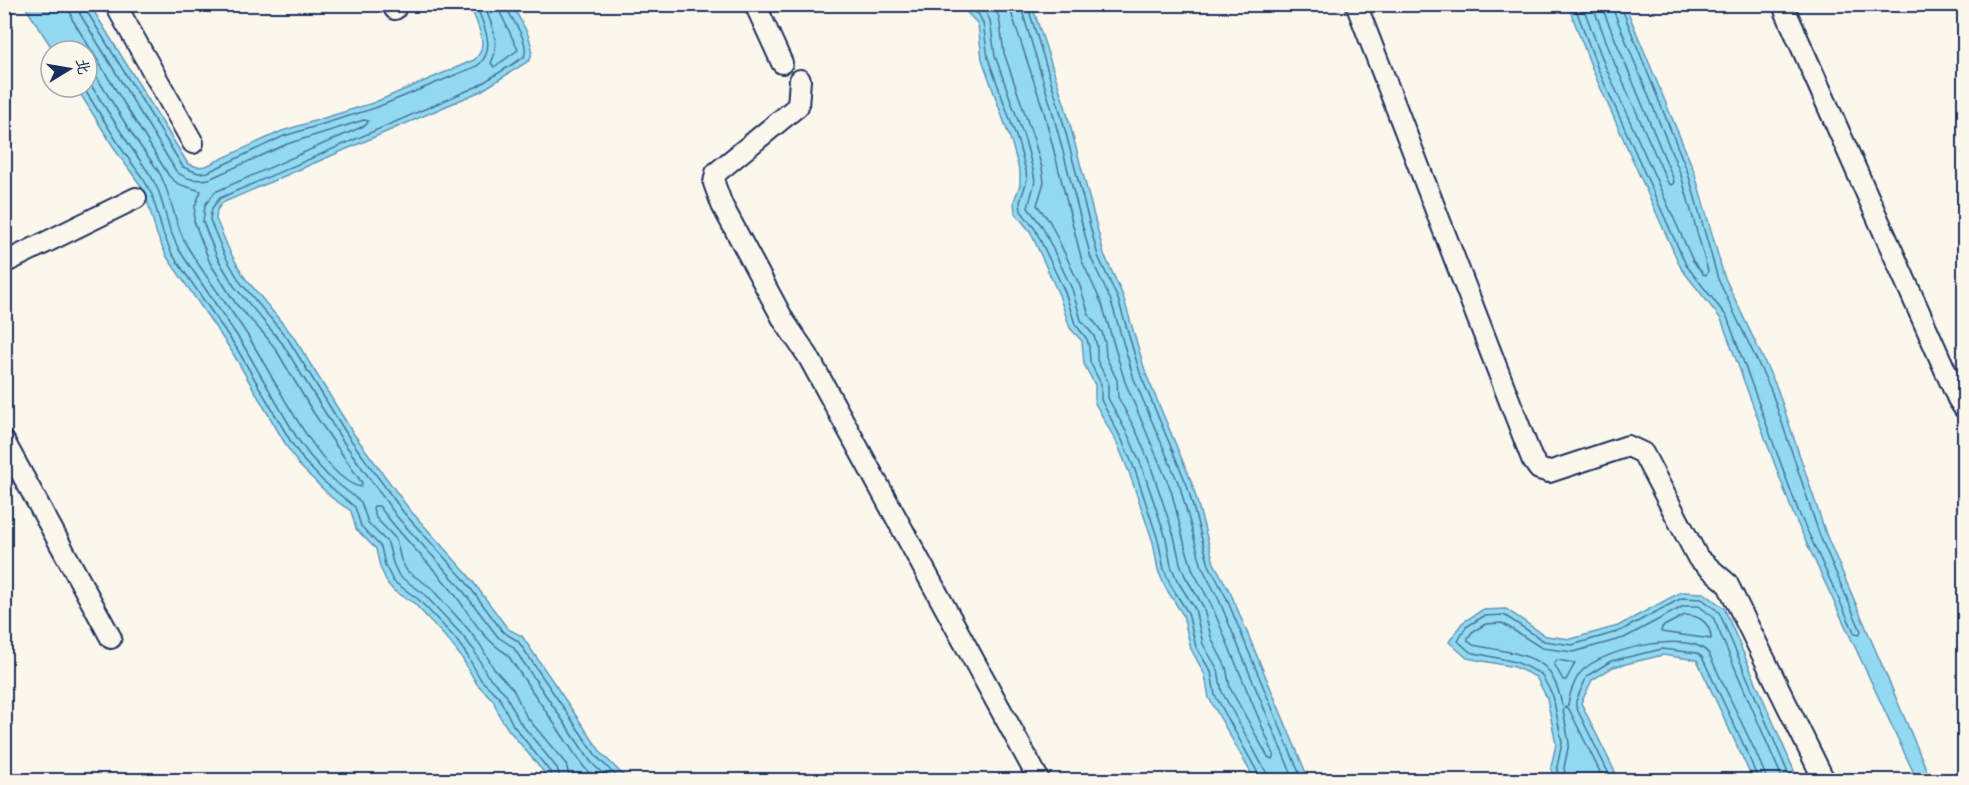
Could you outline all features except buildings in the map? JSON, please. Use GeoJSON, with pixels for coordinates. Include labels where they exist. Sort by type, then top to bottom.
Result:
{"type":"FeatureCollection","features":[{"type":"Feature","properties":{"kind":"street"},"geometry":{"type":"LineString","coordinates":[[115,4],[192,143]]}},
{"type":"Feature","properties":{"kind":"street"},"geometry":{"type":"LineString","coordinates":[[755,4],[782,63]]}},
{"type":"Feature","properties":{"kind":"street"},"geometry":{"type":"LineString","coordinates":[[1356,4],[1533,459],[1539,469],[1549,472],[1628,446],[1643,453],[1698,558],[1727,583],[1824,780]]}},
{"type":"Feature","properties":{"kind":"street"},"geometry":{"type":"LineString","coordinates":[[1785,10],[1965,408]]}},
{"type":"Feature","properties":{"kind":"street"},"geometry":{"type":"LineString","coordinates":[[800,80],[798,106],[716,173],[714,183],[722,205],[779,311],[808,356],[1039,780]]}},
{"type":"Feature","properties":{"kind":"street"},"geometry":{"type":"LineString","coordinates":[[4,263],[136,198]]}},
{"type":"Feature","properties":{"kind":"street"},"geometry":{"type":"LineString","coordinates":[[4,441],[111,638]]}},
{"type":"Feature","properties":{"kind":"water"},"geometry":{"type":"Polygon","coordinates":[[[24,5],[90,5],[188,164],[198,167],[206,166],[282,131],[373,103],[474,60],[479,55],[482,41],[470,5],[512,5],[529,39],[532,53],[530,60],[481,91],[222,203],[217,210],[216,219],[230,252],[245,278],[293,336],[353,433],[409,509],[468,575],[508,629],[522,636],[602,754],[628,780],[548,780],[508,729],[493,700],[477,684],[450,642],[414,603],[394,591],[388,584],[380,567],[376,549],[356,529],[351,511],[332,498],[299,465],[231,350],[167,257],[157,235],[146,196],[84,99],[99,99],[99,39],[46,39],[24,5]]]}},
{"type":"Feature","properties":{"kind":"water"},"geometry":{"type":"Polygon","coordinates":[[[960,5],[1032,5],[1065,106],[1104,254],[1123,296],[1146,374],[1192,483],[1214,563],[1231,594],[1309,780],[1255,780],[1209,698],[1205,675],[1191,649],[1183,615],[1165,587],[1158,570],[1153,542],[1129,472],[1117,443],[1095,403],[1095,385],[1084,364],[1082,341],[1070,328],[1059,295],[1030,231],[1015,213],[1014,201],[1020,185],[1020,173],[982,59],[978,24],[960,5]]]}},
{"type":"Feature","properties":{"kind":"water"},"geometry":{"type":"Polygon","coordinates":[[[1568,5],[1625,5],[1694,171],[1724,276],[1777,388],[1826,534],[1931,780],[1917,780],[1794,516],[1721,319],[1681,268],[1593,71],[1568,5]]]}},
{"type":"Feature","properties":{"kind":"water"},"geometry":{"type":"Polygon","coordinates":[[[1681,592],[1704,593],[1724,608],[1798,780],[1753,780],[1697,660],[1663,655],[1613,667],[1592,680],[1581,703],[1619,780],[1553,780],[1551,767],[1556,744],[1547,698],[1536,677],[1515,667],[1467,658],[1449,642],[1462,623],[1482,610],[1506,609],[1546,636],[1571,639],[1618,626],[1681,592]]]}}]}
